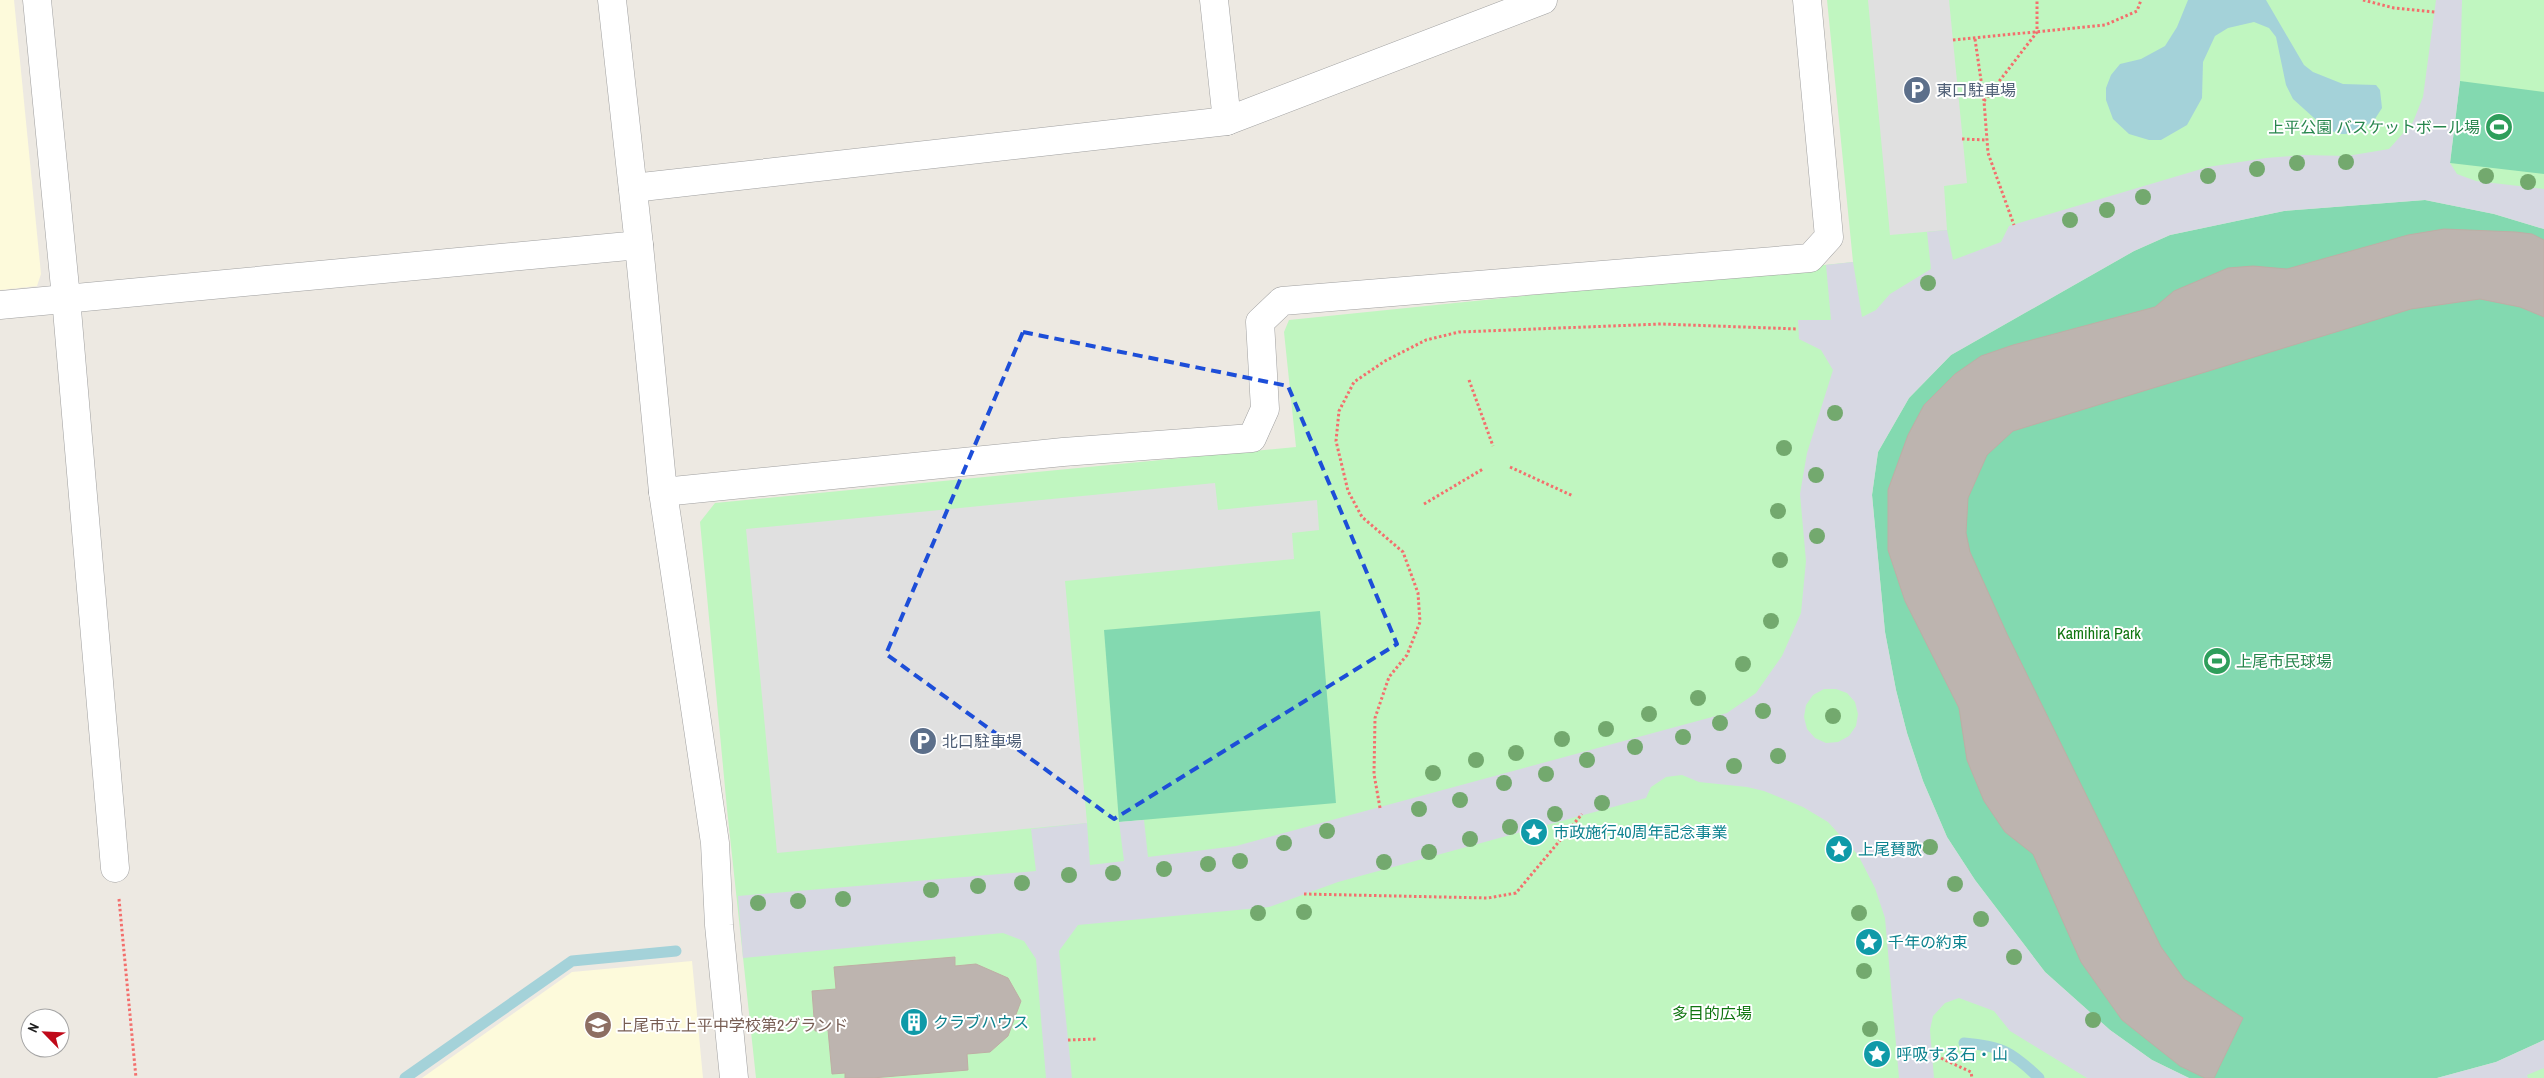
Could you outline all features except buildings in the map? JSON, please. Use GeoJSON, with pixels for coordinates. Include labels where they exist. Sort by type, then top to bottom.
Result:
{"type":"FeatureCollection","features":[{"type":"Feature","properties":{"kind":"street"},"geometry":{"type":"LineString","coordinates":[[37,0],[66,298],[116,868]]}},
{"type":"Feature","properties":{"kind":"street"},"geometry":{"type":"LineString","coordinates":[[612,0],[639,245],[663,492],[715,843],[719,926],[734,1078]]}},
{"type":"Feature","properties":{"kind":"street"},"geometry":{"type":"LineString","coordinates":[[1214,0],[1226,121]]}},
{"type":"Feature","properties":{"kind":"street"},"geometry":{"type":"LineString","coordinates":[[632,188],[1226,121],[1543,0]]}},
{"type":"Feature","properties":{"kind":"street"},"geometry":{"type":"LineString","coordinates":[[663,492],[1054,453],[1252,438],[1265,410],[1260,322],[1282,301],[1810,258],[1829,237],[1806,0]]}},
{"type":"Feature","properties":{"kind":"street"},"geometry":{"type":"LineString","coordinates":[[0,305],[639,245]]}},
{"type":"Feature","properties":{"kind":"path"},"geometry":{"type":"LineString","coordinates":[[1984,101],[2037,32],[2037,0]]}},
{"type":"Feature","properties":{"kind":"path"},"geometry":{"type":"LineString","coordinates":[[1953,40],[2105,25],[2136,11],[2141,0]]}},
{"type":"Feature","properties":{"kind":"path"},"geometry":{"type":"LineString","coordinates":[[2363,0],[2394,8],[2435,12]]}},
{"type":"Feature","properties":{"kind":"path"},"geometry":{"type":"LineString","coordinates":[[1975,39],[1984,101],[1988,153],[2014,225]]}},
{"type":"Feature","properties":{"kind":"path"},"geometry":{"type":"LineString","coordinates":[[1962,139],[1987,140]]}},
{"type":"Feature","properties":{"kind":"path"},"geometry":{"type":"LineString","coordinates":[[1380,808],[1374,774],[1375,718],[1389,677],[1407,655],[1420,622],[1418,593],[1403,552],[1362,517],[1348,491],[1336,441],[1339,411],[1354,382],[1386,361],[1426,340],[1459,332],[1661,324],[1798,330]]}},
{"type":"Feature","properties":{"kind":"path"},"geometry":{"type":"LineString","coordinates":[[1469,380],[1493,446]]}},
{"type":"Feature","properties":{"kind":"path"},"geometry":{"type":"LineString","coordinates":[[1510,467],[1573,496]]}},
{"type":"Feature","properties":{"kind":"path"},"geometry":{"type":"LineString","coordinates":[[1424,504],[1483,469]]}},
{"type":"Feature","properties":{"kind":"path"},"geometry":{"type":"LineString","coordinates":[[1304,894],[1488,898],[1516,893],[1582,814]]}},
{"type":"Feature","properties":{"kind":"path"},"geometry":{"type":"LineString","coordinates":[[116,868],[136,1078]]}},
{"type":"Feature","properties":{"kind":"path"},"geometry":{"type":"LineString","coordinates":[[1068,1040],[1098,1039]]}},
{"type":"Feature","properties":{"kind":"path"},"geometry":{"type":"LineString","coordinates":[[1932,1054],[1971,1072],[1972,1078]]}},
{"type":"Feature","properties":{"kind":"highlighted area"},"geometry":{"type":"Polygon","coordinates":[[[1023,332],[1288,386],[1397,644],[1114,819],[886,654],[1023,332]]]}},
{"type":"Feature","properties":{"kind":"shaded area"},"geometry":{"type":"Polygon","coordinates":[[[0,0],[14,0],[41,274],[37,286],[0,290],[0,0]]]}},
{"type":"Feature","properties":{"kind":"shaded area","name":"東口駐車場"},"geometry":{"type":"Polygon","coordinates":[[[1868,0],[1949,0],[1967,183],[1944,186],[1947,230],[1890,235],[1868,0]]]}},
{"type":"Feature","properties":{"kind":"shaded area"},"geometry":{"type":"Polygon","coordinates":[[[2436,0],[2462,0],[2460,81],[2450,163],[2457,174],[2476,181],[2544,189],[2544,229],[2494,214],[2425,200],[2284,211],[2170,235],[2134,251],[1951,355],[1909,398],[1878,452],[1872,495],[1885,632],[1896,690],[1907,733],[1923,781],[1947,837],[1975,880],[2045,972],[2110,1030],[2152,1060],[2189,1078],[2087,1078],[2010,1031],[1994,1011],[1959,998],[1945,1003],[1933,1016],[1930,1030],[1934,1078],[1899,1078],[1885,918],[1875,888],[1858,855],[1828,822],[1803,807],[1764,791],[1747,787],[1699,782],[1682,775],[1666,777],[1651,787],[1646,798],[1338,882],[1269,907],[1078,925],[1059,951],[1072,1078],[1046,1078],[1036,959],[1024,941],[1003,933],[743,958],[738,896],[1036,871],[1031,829],[1087,823],[1090,865],[1124,861],[1119,822],[1144,820],[1148,857],[1236,846],[1727,713],[1756,693],[1782,656],[1801,613],[1806,561],[1800,494],[1807,453],[1833,370],[1821,350],[1799,339],[1798,320],[1831,320],[1826,265],[1853,262],[1862,317],[1876,310],[1890,294],[1931,269],[1927,232],[1947,230],[1953,260],[2001,242],[2009,226],[2208,167],[2266,158],[2304,155],[2347,156],[2389,149],[2413,122],[2423,97],[2436,0]],[[1824,689],[1813,695],[1806,705],[1804,717],[1807,729],[1815,738],[1826,743],[1838,742],[1849,736],[1856,726],[1858,714],[1855,702],[1847,693],[1836,689],[1824,689]]]}},
{"type":"Feature","properties":{"kind":"shaded area","name":"北口駐車場"},"geometry":{"type":"Polygon","coordinates":[[[1215,483],[1218,510],[1317,500],[1319,530],[1292,533],[1294,559],[1065,581],[1087,823],[777,853],[746,529],[1215,483]]]}},
{"type":"Feature","properties":{"kind":"shaded area","name":"上尾市立上平中学校第2グランド"},"geometry":{"type":"Polygon","coordinates":[[[692,961],[703,1078],[422,1078],[572,972],[692,961]]]}},
{"type":"Feature","properties":{"kind":"shaded area"},"geometry":{"type":"Polygon","coordinates":[[[2544,1040],[2544,1068],[2527,1075],[2528,1078],[2437,1078],[2496,1062],[2544,1040]]]}},
{"type":"Feature","properties":{"kind":"green space","name":"Kamihira Park"},"geometry":{"type":"Polygon","coordinates":[[[1827,0],[2544,0],[2544,1078],[756,1078],[727,809],[700,522],[715,503],[1296,447],[1284,332],[1289,320],[1853,262],[1827,0]]]}},
{"type":"Feature","properties":{"kind":"green space","name":"上平公園 バスケットボール場"},"geometry":{"type":"Polygon","coordinates":[[[2460,81],[2544,92],[2544,174],[2450,163],[2460,81]]]}},
{"type":"Feature","properties":{"kind":"green space","name":"上尾市民球場"},"geometry":{"type":"Polygon","coordinates":[[[2425,200],[2494,214],[2544,229],[2544,1040],[2496,1062],[2437,1078],[2189,1078],[2152,1060],[2110,1030],[2045,972],[1975,880],[1947,837],[1923,781],[1907,733],[1896,690],[1885,632],[1872,495],[1878,452],[1909,398],[1951,355],[2134,251],[2170,235],[2284,211],[2425,200]]]}},
{"type":"Feature","properties":{"kind":"green space"},"geometry":{"type":"Polygon","coordinates":[[[1320,611],[1336,803],[1119,822],[1104,630],[1320,611]]]}},
{"type":"Feature","properties":{"kind":"water"},"geometry":{"type":"Polygon","coordinates":[[[2188,0],[2266,0],[2304,65],[2313,72],[2343,84],[2376,85],[2380,90],[2382,108],[2373,122],[2346,134],[2338,134],[2324,127],[2293,99],[2286,85],[2276,37],[2269,28],[2254,22],[2228,28],[2215,36],[2203,62],[2202,98],[2187,125],[2161,140],[2149,140],[2129,134],[2113,119],[2106,100],[2106,88],[2111,75],[2120,64],[2141,59],[2165,46],[2177,27],[2188,0]]]}},
{"type":"Feature","properties":{"kind":"waterway"},"geometry":{"type":"LineString","coordinates":[[405,1078],[572,961],[676,951]]}},
{"type":"Feature","properties":{"kind":"waterway"},"geometry":{"type":"LineString","coordinates":[[1964,1043],[1988,1046],[2006,1052],[2039,1078]]}},
{"type":"Feature","properties":{"kind":"place","name":"東口駐車場"},"geometry":{"type":"Point","coordinates":[1917,90]}},
{"type":"Feature","properties":{"kind":"place","name":"上平公園 バスケットボール場"},"geometry":{"type":"Point","coordinates":[2499,127]}},
{"type":"Feature","properties":{"kind":"place","name":"上尾市民球場"},"geometry":{"type":"Point","coordinates":[2217,661]}},
{"type":"Feature","properties":{"kind":"place","name":"北口駐車場"},"geometry":{"type":"Point","coordinates":[923,741]}},
{"type":"Feature","properties":{"kind":"place","name":"市政施行40周年記念事業"},"geometry":{"type":"Point","coordinates":[1534,832]}},
{"type":"Feature","properties":{"kind":"place","name":"上尾賛歌"},"geometry":{"type":"Point","coordinates":[1839,849]}},
{"type":"Feature","properties":{"kind":"place","name":"千年の約束"},"geometry":{"type":"Point","coordinates":[1869,942]}},
{"type":"Feature","properties":{"kind":"place","name":"クラブハウス"},"geometry":{"type":"Point","coordinates":[914,1022]}},
{"type":"Feature","properties":{"kind":"place","name":"上尾市立上平中学校第2グランド"},"geometry":{"type":"Point","coordinates":[598,1025]}},
{"type":"Feature","properties":{"kind":"place","name":"呼吸する石・山"},"geometry":{"type":"Point","coordinates":[1877,1054]}},
{"type":"Feature","properties":{"kind":"park label","name":"多目的広場"},"geometry":{"type":"Point","coordinates":[1712,1013]}}]}
